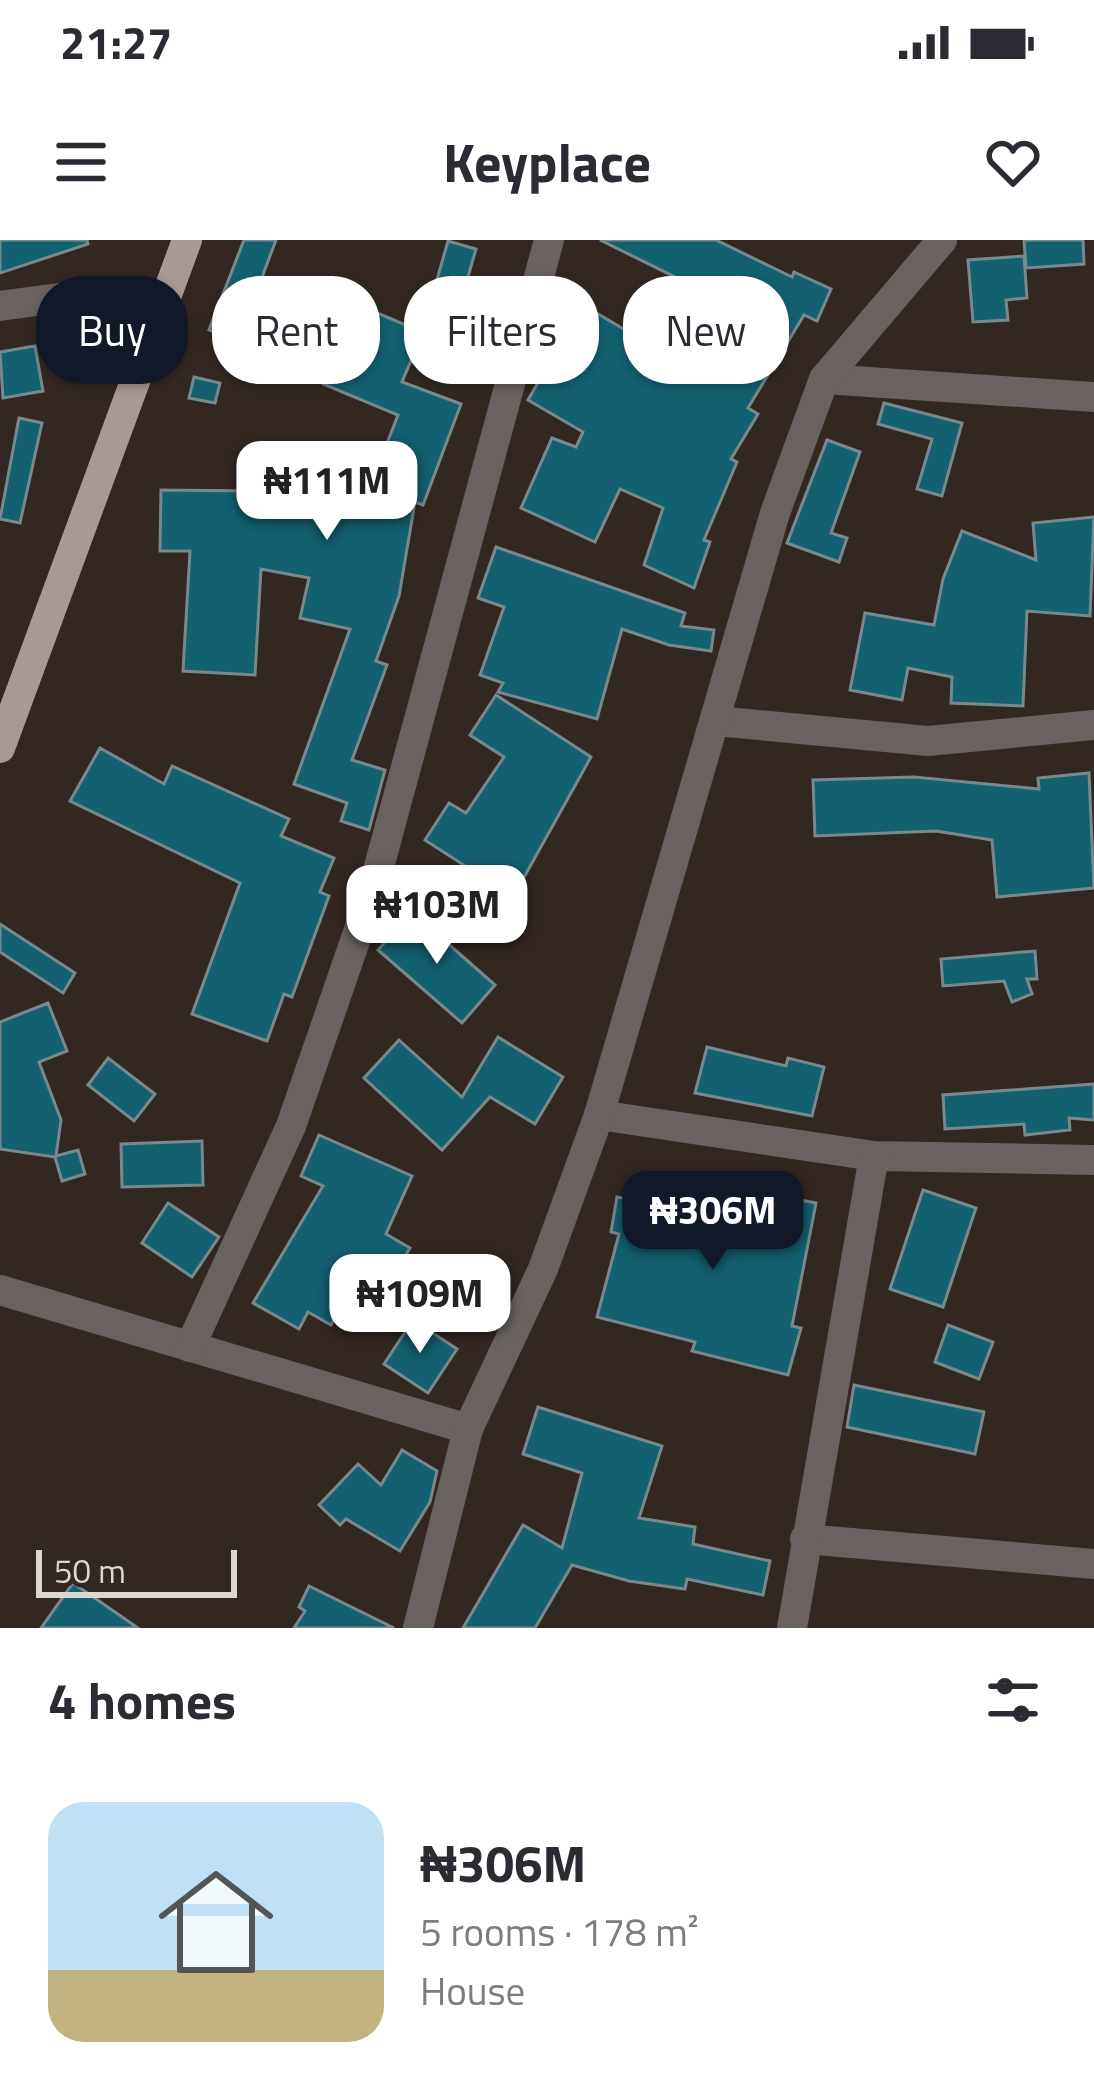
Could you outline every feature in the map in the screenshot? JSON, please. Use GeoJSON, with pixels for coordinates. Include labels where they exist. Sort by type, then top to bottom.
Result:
{"type":"FeatureCollection","features":[{"type":"Feature","properties":{"kind":"main road"},"geometry":{"type":"LineString","coordinates":[[174,276],[188,240]]}},
{"type":"Feature","properties":{"kind":"main road"},"geometry":{"type":"LineString","coordinates":[[0,748],[132,384]]}},
{"type":"Feature","properties":{"kind":"street"},"geometry":{"type":"LineString","coordinates":[[190,1347],[291,1126],[373,889],[548,240]]}},
{"type":"Feature","properties":{"kind":"street"},"geometry":{"type":"LineString","coordinates":[[418,1628],[468,1429],[543,1269],[599,1114],[776,513],[824,380],[942,240]]}},
{"type":"Feature","properties":{"kind":"street"},"geometry":{"type":"LineString","coordinates":[[0,306],[36,301]]}},
{"type":"Feature","properties":{"kind":"street"},"geometry":{"type":"LineString","coordinates":[[824,380],[1094,397]]}},
{"type":"Feature","properties":{"kind":"street"},"geometry":{"type":"LineString","coordinates":[[716,721],[928,741],[1094,725]]}},
{"type":"Feature","properties":{"kind":"street"},"geometry":{"type":"LineString","coordinates":[[599,1114],[874,1156],[1094,1160]]}},
{"type":"Feature","properties":{"kind":"street"},"geometry":{"type":"LineString","coordinates":[[792,1628],[874,1156]]}},
{"type":"Feature","properties":{"kind":"street"},"geometry":{"type":"LineString","coordinates":[[0,1290],[468,1429]]}},
{"type":"Feature","properties":{"kind":"street"},"geometry":{"type":"LineString","coordinates":[[805,1539],[1094,1564]]}},
{"type":"Feature","properties":{"kind":"building"},"geometry":{"type":"Polygon","coordinates":[[[0,240],[87,240],[88,244],[0,273],[0,240]]]}},
{"type":"Feature","properties":{"kind":"building"},"geometry":{"type":"Polygon","coordinates":[[[244,240],[276,240],[262,276],[230,276],[244,240]]]}},
{"type":"Feature","properties":{"kind":"building"},"geometry":{"type":"Polygon","coordinates":[[[600,240],[716,240],[792,277],[794,272],[831,289],[817,321],[804,315],[789,340],[789,276],[673,276],[600,240]]]}},
{"type":"Feature","properties":{"kind":"building"},"geometry":{"type":"Polygon","coordinates":[[[1024,240],[1083,240],[1084,264],[1026,268],[1024,240]]]}},
{"type":"Feature","properties":{"kind":"building"},"geometry":{"type":"Polygon","coordinates":[[[448,241],[476,249],[468,276],[438,276],[448,241]]]}},
{"type":"Feature","properties":{"kind":"building"},"geometry":{"type":"Polygon","coordinates":[[[1024,256],[1027,298],[1006,300],[1008,320],[973,322],[968,260],[1024,256]]]}},
{"type":"Feature","properties":{"kind":"building"},"geometry":{"type":"Polygon","coordinates":[[[380,314],[404,324],[402,382],[461,404],[423,505],[415,502],[399,596],[376,661],[387,665],[352,760],[385,770],[369,830],[341,821],[347,803],[294,784],[350,629],[300,618],[309,578],[261,569],[255,675],[183,671],[190,551],[160,551],[161,490],[266,491],[265,498],[359,515],[398,415],[323,384],[380,384],[380,314]]]}},
{"type":"Feature","properties":{"kind":"building"},"geometry":{"type":"Polygon","coordinates":[[[599,314],[623,329],[623,384],[762,384],[748,408],[758,414],[731,459],[737,462],[704,540],[710,542],[694,588],[644,565],[663,508],[620,489],[595,542],[521,508],[552,438],[576,447],[583,432],[528,400],[537,384],[599,384],[599,314]]]}},
{"type":"Feature","properties":{"kind":"building"},"geometry":{"type":"Polygon","coordinates":[[[35,346],[36,384],[42,384],[43,391],[3,398],[0,352],[35,346]]]}},
{"type":"Feature","properties":{"kind":"building"},"geometry":{"type":"Polygon","coordinates":[[[194,377],[220,384],[215,403],[189,398],[194,377]]]}},
{"type":"Feature","properties":{"kind":"building"},"geometry":{"type":"Polygon","coordinates":[[[884,403],[962,423],[942,496],[917,489],[932,439],[878,424],[884,403]]]}},
{"type":"Feature","properties":{"kind":"building"},"geometry":{"type":"Polygon","coordinates":[[[19,418],[42,423],[20,523],[0,519],[19,418]]]}},
{"type":"Feature","properties":{"kind":"building"},"geometry":{"type":"Polygon","coordinates":[[[827,440],[860,452],[831,533],[847,538],[839,562],[787,543],[827,440]]]}},
{"type":"Feature","properties":{"kind":"building"},"geometry":{"type":"Polygon","coordinates":[[[1094,517],[1090,616],[1027,611],[1023,706],[951,703],[952,677],[908,668],[902,700],[850,690],[865,613],[934,625],[943,579],[962,531],[1036,560],[1033,523],[1094,517]]]}},
{"type":"Feature","properties":{"kind":"building"},"geometry":{"type":"Polygon","coordinates":[[[496,547],[685,613],[681,626],[714,630],[711,651],[669,645],[622,629],[597,719],[498,692],[503,683],[480,675],[504,607],[478,598],[496,547]]]}},
{"type":"Feature","properties":{"kind":"building"},"geometry":{"type":"Polygon","coordinates":[[[496,695],[591,757],[513,897],[425,840],[449,803],[466,813],[504,757],[470,735],[496,695]]]}},
{"type":"Feature","properties":{"kind":"building"},"geometry":{"type":"Polygon","coordinates":[[[100,748],[164,784],[172,766],[289,819],[281,836],[334,858],[320,892],[329,896],[292,997],[284,994],[267,1041],[192,1014],[240,883],[70,801],[100,748]]]}},
{"type":"Feature","properties":{"kind":"building"},"geometry":{"type":"Polygon","coordinates":[[[1089,773],[1094,888],[997,897],[992,840],[936,831],[815,836],[813,780],[914,777],[1039,789],[1038,778],[1089,773]]]}},
{"type":"Feature","properties":{"kind":"building"},"geometry":{"type":"Polygon","coordinates":[[[412,912],[495,985],[462,1023],[378,950],[412,912]]]}},
{"type":"Feature","properties":{"kind":"building"},"geometry":{"type":"Polygon","coordinates":[[[0,924],[75,973],[63,993],[0,952],[0,924]]]}},
{"type":"Feature","properties":{"kind":"building"},"geometry":{"type":"Polygon","coordinates":[[[1035,951],[1037,979],[1027,979],[1032,994],[1012,1002],[1004,981],[943,986],[941,959],[1035,951]]]}},
{"type":"Feature","properties":{"kind":"building"},"geometry":{"type":"Polygon","coordinates":[[[48,1003],[67,1051],[39,1062],[61,1120],[56,1156],[78,1150],[85,1174],[62,1181],[55,1157],[0,1149],[0,1022],[48,1003]]]}},
{"type":"Feature","properties":{"kind":"building"},"geometry":{"type":"Polygon","coordinates":[[[498,1037],[563,1077],[535,1124],[490,1097],[442,1150],[364,1078],[399,1040],[462,1097],[498,1037]]]}},
{"type":"Feature","properties":{"kind":"building"},"geometry":{"type":"Polygon","coordinates":[[[707,1047],[786,1066],[788,1058],[824,1067],[812,1116],[695,1093],[707,1047]]]}},
{"type":"Feature","properties":{"kind":"building"},"geometry":{"type":"Polygon","coordinates":[[[108,1058],[155,1094],[134,1121],[88,1085],[108,1058]]]}},
{"type":"Feature","properties":{"kind":"building"},"geometry":{"type":"Polygon","coordinates":[[[1094,1084],[1094,1120],[1069,1118],[1070,1130],[1025,1135],[1024,1124],[945,1129],[943,1095],[1094,1084]]]}},
{"type":"Feature","properties":{"kind":"building"},"geometry":{"type":"Polygon","coordinates":[[[319,1135],[412,1176],[386,1234],[410,1248],[383,1295],[357,1280],[331,1325],[308,1312],[299,1329],[253,1303],[323,1186],[301,1176],[319,1135]]]}},
{"type":"Feature","properties":{"kind":"building"},"geometry":{"type":"Polygon","coordinates":[[[202,1141],[203,1185],[122,1187],[121,1144],[202,1141]]]}},
{"type":"Feature","properties":{"kind":"building"},"geometry":{"type":"Polygon","coordinates":[[[703,1181],[816,1203],[792,1326],[801,1328],[788,1375],[692,1351],[695,1342],[597,1317],[619,1234],[611,1232],[617,1197],[697,1212],[703,1181]]]}},
{"type":"Feature","properties":{"kind":"building"},"geometry":{"type":"Polygon","coordinates":[[[923,1190],[976,1208],[943,1307],[890,1289],[923,1190]]]}},
{"type":"Feature","properties":{"kind":"building"},"geometry":{"type":"Polygon","coordinates":[[[168,1203],[219,1237],[192,1277],[142,1243],[168,1203]]]}},
{"type":"Feature","properties":{"kind":"building"},"geometry":{"type":"Polygon","coordinates":[[[413,1320],[457,1349],[428,1393],[384,1364],[413,1320]]]}},
{"type":"Feature","properties":{"kind":"building"},"geometry":{"type":"Polygon","coordinates":[[[948,1325],[993,1342],[979,1379],[935,1362],[948,1325]]]}},
{"type":"Feature","properties":{"kind":"building"},"geometry":{"type":"Polygon","coordinates":[[[854,1385],[984,1412],[975,1454],[847,1427],[854,1385]]]}},
{"type":"Feature","properties":{"kind":"building"},"geometry":{"type":"Polygon","coordinates":[[[538,1407],[662,1446],[639,1518],[695,1527],[693,1544],[770,1561],[763,1595],[687,1579],[685,1589],[629,1581],[572,1565],[535,1628],[463,1628],[523,1525],[562,1548],[582,1473],[523,1454],[538,1407]]]}},
{"type":"Feature","properties":{"kind":"building"},"geometry":{"type":"Polygon","coordinates":[[[402,1450],[437,1471],[430,1502],[400,1551],[346,1519],[340,1525],[319,1505],[358,1464],[381,1485],[402,1450]]]}},
{"type":"Feature","properties":{"kind":"building"},"geometry":{"type":"Polygon","coordinates":[[[73,1583],[138,1628],[41,1628],[73,1583]]]}},
{"type":"Feature","properties":{"kind":"building"},"geometry":{"type":"Polygon","coordinates":[[[309,1586],[394,1628],[294,1628],[305,1611],[299,1607],[309,1586]]]}}]}
